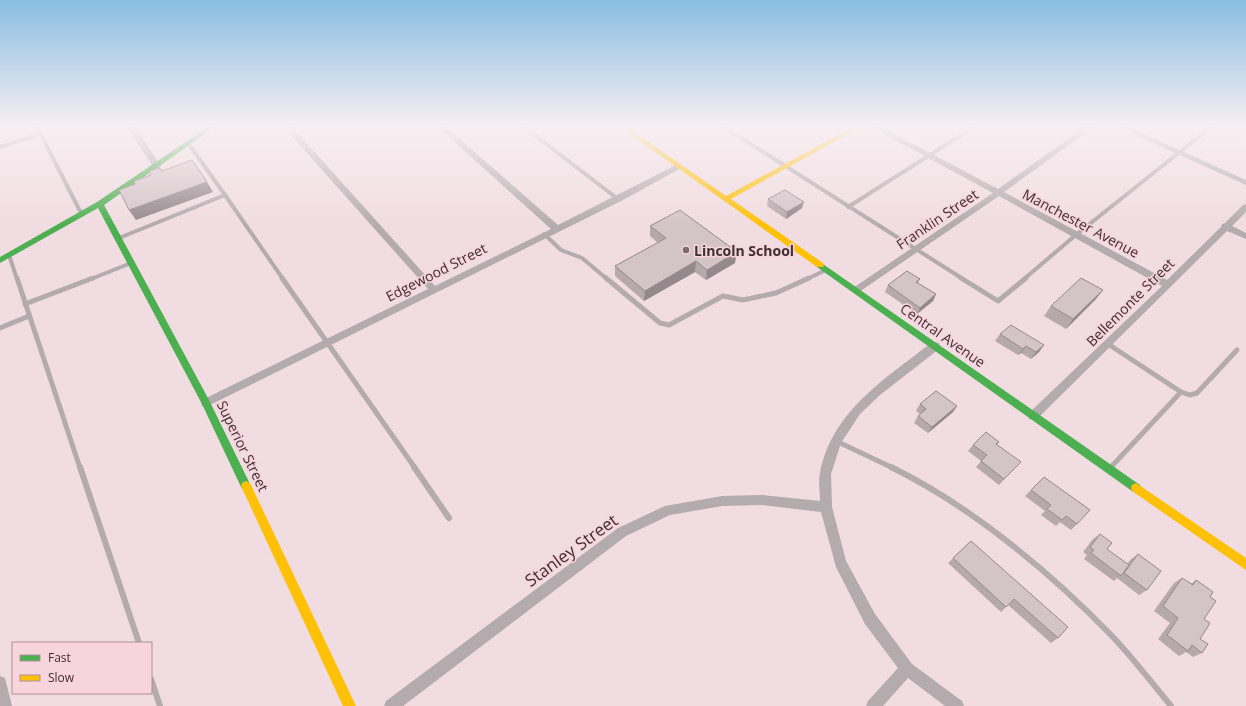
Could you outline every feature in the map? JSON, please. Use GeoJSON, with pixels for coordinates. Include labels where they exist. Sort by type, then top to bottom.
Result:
{"type":"FeatureCollection","features":[{"type":"Feature","properties":{"kind":"street"},"geometry":{"type":"LineString","coordinates":[[153,160],[157,166]]}},
{"type":"Feature","properties":{"kind":"street"},"geometry":{"type":"LineString","coordinates":[[0,260],[82,215],[165,160]]}},
{"type":"Feature","properties":{"kind":"street"},"geometry":{"type":"LineString","coordinates":[[317,160],[433,289]]}},
{"type":"Feature","properties":{"kind":"street"},"geometry":{"type":"LineString","coordinates":[[479,160],[556,228]]}},
{"type":"Feature","properties":{"kind":"street","name":"Central Avenue"},"geometry":{"type":"LineString","coordinates":[[669,160],[1246,565]]}},
{"type":"Feature","properties":{"kind":"street"},"geometry":{"type":"LineString","coordinates":[[725,199],[798,160]]}},
{"type":"Feature","properties":{"kind":"street","name":"Manchester Avenue"},"geometry":{"type":"LineString","coordinates":[[937,160],[1077,234],[1168,285]]}},
{"type":"Feature","properties":{"kind":"street","name":"Franklin Street"},"geometry":{"type":"LineString","coordinates":[[856,290],[1044,160]]}},
{"type":"Feature","properties":{"kind":"street"},"geometry":{"type":"LineString","coordinates":[[1195,160],[1246,183]]}},
{"type":"Feature","properties":{"kind":"street","name":"Edgewood Street"},"geometry":{"type":"LineString","coordinates":[[206,403],[327,344],[556,228],[618,199],[679,167]]}},
{"type":"Feature","properties":{"kind":"street","name":"Superior Street"},"geometry":{"type":"LineString","coordinates":[[100,204],[206,403],[305,608],[350,706]]}},
{"type":"Feature","properties":{"kind":"street","name":"Bellemonte Street"},"geometry":{"type":"LineString","coordinates":[[1033,416],[1246,207]]}},
{"type":"Feature","properties":{"kind":"street"},"geometry":{"type":"LineString","coordinates":[[1225,226],[1246,236]]}},
{"type":"Feature","properties":{"kind":"street"},"geometry":{"type":"LineString","coordinates":[[935,346],[876,392],[856,411],[836,441],[824,474],[826,507],[840,563],[870,619],[907,669],[957,706]]}},
{"type":"Feature","properties":{"kind":"street","name":"Stanley Street"},"geometry":{"type":"LineString","coordinates":[[391,706],[622,532],[669,510],[722,501],[761,500],[826,507]]}},
{"type":"Feature","properties":{"kind":"street"},"geometry":{"type":"LineString","coordinates":[[873,706],[907,669]]}},
{"type":"Feature","properties":{"kind":"street"},"geometry":{"type":"LineString","coordinates":[[0,683],[5,706]]}},
{"type":"Feature","properties":{"kind":"lane"},"geometry":{"type":"LineString","coordinates":[[54,160],[82,215]]}},
{"type":"Feature","properties":{"kind":"lane"},"geometry":{"type":"LineString","coordinates":[[200,160],[449,518]]}},
{"type":"Feature","properties":{"kind":"lane"},"geometry":{"type":"LineString","coordinates":[[567,160],[618,199]]}},
{"type":"Feature","properties":{"kind":"lane"},"geometry":{"type":"LineString","coordinates":[[774,160],[998,301],[1077,234],[1170,160]]}},
{"type":"Feature","properties":{"kind":"lane"},"geometry":{"type":"LineString","coordinates":[[848,207],[920,160]]}},
{"type":"Feature","properties":{"kind":"lane"},"geometry":{"type":"LineString","coordinates":[[118,238],[225,196]]}},
{"type":"Feature","properties":{"kind":"lane"},"geometry":{"type":"LineString","coordinates":[[544,234],[561,250],[582,258],[660,323],[669,325],[723,296],[743,300],[776,293],[826,270]]}},
{"type":"Feature","properties":{"kind":"lane"},"geometry":{"type":"LineString","coordinates":[[9,255],[139,642]]}},
{"type":"Feature","properties":{"kind":"lane"},"geometry":{"type":"LineString","coordinates":[[25,304],[131,263]]}},
{"type":"Feature","properties":{"kind":"lane"},"geometry":{"type":"LineString","coordinates":[[0,328],[29,316]]}},
{"type":"Feature","properties":{"kind":"lane"},"geometry":{"type":"LineString","coordinates":[[1108,344],[1181,392],[1190,395],[1198,393],[1237,350]]}},
{"type":"Feature","properties":{"kind":"lane"},"geometry":{"type":"LineString","coordinates":[[1109,470],[1181,392]]}},
{"type":"Feature","properties":{"kind":"lane"},"geometry":{"type":"LineString","coordinates":[[836,441],[917,480],[979,521],[1048,575],[1113,637],[1171,706]]}},
{"type":"Feature","properties":{"kind":"lane"},"geometry":{"type":"LineString","coordinates":[[152,682],[160,706]]}},
{"type":"Feature","properties":{"kind":"building"},"geometry":{"type":"Polygon","coordinates":[[[192,160],[207,182],[129,210],[119,190],[135,184],[134,181],[151,175],[149,171],[160,168],[162,171],[192,160]]]}},
{"type":"Feature","properties":{"kind":"building"},"geometry":{"type":"Polygon","coordinates":[[[785,190],[804,202],[787,212],[768,199],[785,190]]]}},
{"type":"Feature","properties":{"kind":"building"},"geometry":{"type":"Polygon","coordinates":[[[680,210],[737,252],[707,270],[696,261],[645,291],[615,266],[666,238],[650,226],[680,210]]]}},
{"type":"Feature","properties":{"kind":"building"},"geometry":{"type":"Polygon","coordinates":[[[907,271],[920,279],[916,282],[936,294],[920,308],[888,285],[907,271]]]}},
{"type":"Feature","properties":{"kind":"building"},"geometry":{"type":"Polygon","coordinates":[[[1081,278],[1103,290],[1073,319],[1051,306],[1081,278]]]}},
{"type":"Feature","properties":{"kind":"building"},"geometry":{"type":"Polygon","coordinates":[[[1011,325],[1044,345],[1036,352],[1026,346],[1023,349],[1000,334],[1011,325]]]}},
{"type":"Feature","properties":{"kind":"building"},"geometry":{"type":"Polygon","coordinates":[[[936,391],[957,406],[932,427],[918,416],[926,409],[920,404],[936,391]]]}},
{"type":"Feature","properties":{"kind":"building"},"geometry":{"type":"Polygon","coordinates":[[[986,432],[999,442],[996,444],[1021,462],[1004,479],[981,461],[987,455],[973,445],[986,432]]]}},
{"type":"Feature","properties":{"kind":"building"},"geometry":{"type":"Polygon","coordinates":[[[1044,477],[1090,510],[1077,524],[1066,516],[1062,520],[1047,509],[1051,505],[1031,490],[1044,477]]]}},
{"type":"Feature","properties":{"kind":"building"},"geometry":{"type":"Polygon","coordinates":[[[1100,534],[1112,543],[1107,549],[1129,565],[1121,576],[1091,553],[1094,550],[1090,547],[1100,534]]]}},
{"type":"Feature","properties":{"kind":"building"},"geometry":{"type":"Polygon","coordinates":[[[971,541],[1068,627],[1058,638],[1014,599],[1006,607],[953,558],[971,541]]]}},
{"type":"Feature","properties":{"kind":"building"},"geometry":{"type":"Polygon","coordinates":[[[1138,554],[1161,571],[1147,590],[1124,573],[1138,554]]]}},
{"type":"Feature","properties":{"kind":"building"},"geometry":{"type":"Polygon","coordinates":[[[1182,578],[1193,585],[1196,580],[1213,592],[1210,597],[1216,601],[1204,619],[1210,623],[1200,639],[1208,644],[1202,653],[1192,645],[1188,651],[1167,635],[1178,618],[1163,606],[1182,578]]]}},
{"type":"Feature","properties":{"kind":"traffic: fast"},"geometry":{"type":"LineString","coordinates":[[0,260],[100,204],[164,160]]}},
{"type":"Feature","properties":{"kind":"traffic: fast"},"geometry":{"type":"LineString","coordinates":[[100,204],[206,403],[246,486]]}},
{"type":"Feature","properties":{"kind":"traffic: fast"},"geometry":{"type":"LineString","coordinates":[[820,265],[1136,488]]}},
{"type":"Feature","properties":{"kind":"traffic: slow"},"geometry":{"type":"LineString","coordinates":[[670,160],[820,265]]}},
{"type":"Feature","properties":{"kind":"traffic: slow"},"geometry":{"type":"LineString","coordinates":[[725,199],[797,160]]}},
{"type":"Feature","properties":{"kind":"traffic: slow"},"geometry":{"type":"LineString","coordinates":[[246,486],[350,706]]}},
{"type":"Feature","properties":{"kind":"traffic: slow"},"geometry":{"type":"LineString","coordinates":[[1136,488],[1246,565]]}},
{"type":"Feature","properties":{"kind":"place","name":"Lincoln School"},"geometry":{"type":"Point","coordinates":[686,250]}}]}
